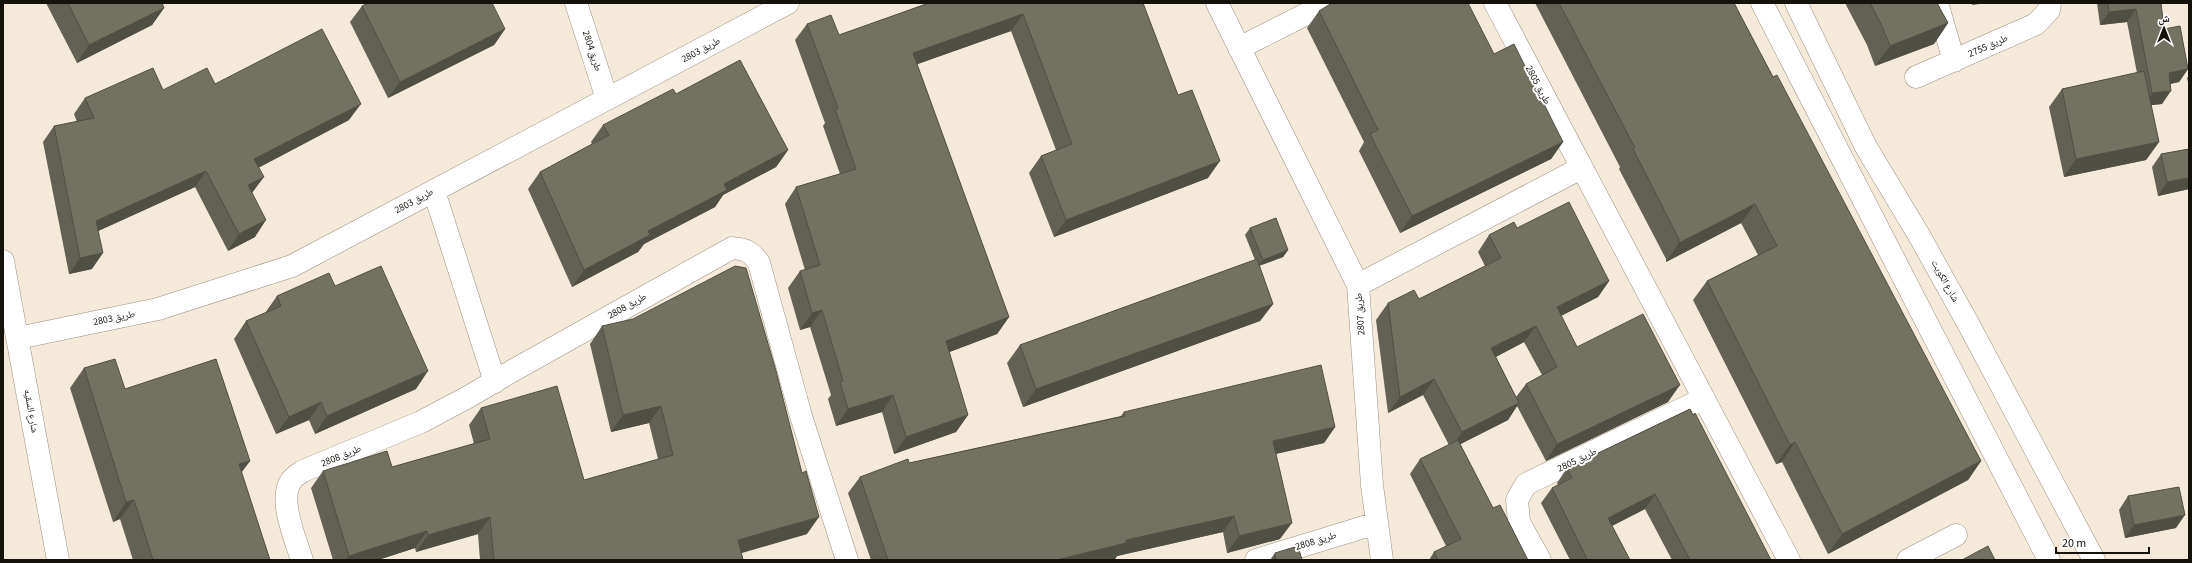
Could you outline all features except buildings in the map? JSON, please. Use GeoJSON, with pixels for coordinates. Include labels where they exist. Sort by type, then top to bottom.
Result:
{"type":"FeatureCollection","features":[{"type":"Feature","properties":{"kind":"street","name":"طريق 2804"},"geometry":{"type":"LineString","coordinates":[[576,3],[607,99]]}},
{"type":"Feature","properties":{"kind":"street","name":"طريق 2803"},"geometry":{"type":"LineString","coordinates":[[18,338],[158,309],[292,266],[788,3]]}},
{"type":"Feature","properties":{"kind":"street","name":"طريق 2807"},"geometry":{"type":"LineString","coordinates":[[1217,3],[1358,285],[1377,523],[1382,560]]}},
{"type":"Feature","properties":{"kind":"street"},"geometry":{"type":"LineString","coordinates":[[1239,48],[1328,3]]}},
{"type":"Feature","properties":{"kind":"street","name":"طريق 2805"},"geometry":{"type":"LineString","coordinates":[[1495,3],[1789,560]]}},
{"type":"Feature","properties":{"kind":"street"},"geometry":{"type":"LineString","coordinates":[[1762,3],[2050,560]]}},
{"type":"Feature","properties":{"kind":"street","name":"شارع الكويت"},"geometry":{"type":"LineString","coordinates":[[1796,3],[1866,147],[1920,237],[1970,327],[2094,560]]}},
{"type":"Feature","properties":{"kind":"street"},"geometry":{"type":"LineString","coordinates":[[1937,3],[1954,61]]}},
{"type":"Feature","properties":{"kind":"street","name":"طريق 2755"},"geometry":{"type":"LineString","coordinates":[[1916,77],[2036,24],[2049,10],[2050,3]]}},
{"type":"Feature","properties":{"kind":"street"},"geometry":{"type":"LineString","coordinates":[[1358,285],[1582,168]]}},
{"type":"Feature","properties":{"kind":"street"},"geometry":{"type":"LineString","coordinates":[[434,191],[495,382]]}},
{"type":"Feature","properties":{"kind":"street","name":"طريق 2808"},"geometry":{"type":"LineString","coordinates":[[302,560],[287,512],[286,494],[291,481],[303,471],[421,422],[495,382],[732,248],[743,248],[753,254],[759,263],[801,416],[847,560]]}},
{"type":"Feature","properties":{"kind":"street","name":"شارع السقيه"},"geometry":{"type":"LineString","coordinates":[[3,261],[58,560]]}},
{"type":"Feature","properties":{"kind":"street","name":"طريق 2805"},"geometry":{"type":"LineString","coordinates":[[1540,560],[1519,522],[1517,500],[1526,484],[1703,398]]}},
{"type":"Feature","properties":{"kind":"street","name":"طريق 2808"},"geometry":{"type":"LineString","coordinates":[[1256,560],[1377,523]]}},
{"type":"Feature","properties":{"kind":"street"},"geometry":{"type":"LineString","coordinates":[[1908,560],[1956,535]]}}]}
